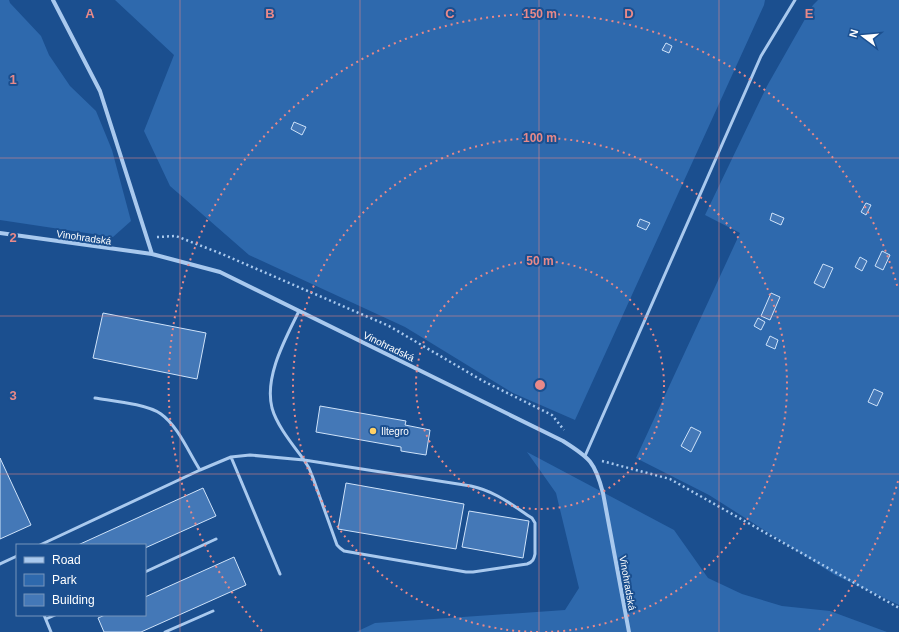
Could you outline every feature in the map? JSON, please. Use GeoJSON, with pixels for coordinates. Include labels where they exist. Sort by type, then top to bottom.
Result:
{"type":"FeatureCollection","features":[{"type":"Feature","properties":{"kind":"street"},"geometry":{"type":"LineString","coordinates":[[53,0],[100,92],[152,254]]}},
{"type":"Feature","properties":{"kind":"street","name":"Vinohradská"},"geometry":{"type":"LineString","coordinates":[[0,233],[152,254],[220,272],[563,442],[586,456],[598,475],[603,493],[629,632]]}},
{"type":"Feature","properties":{"kind":"lane"},"geometry":{"type":"LineString","coordinates":[[586,456],[761,56],[795,0]]}},
{"type":"Feature","properties":{"kind":"lane"},"geometry":{"type":"LineString","coordinates":[[42,544],[200,470],[231,457],[250,455],[304,460],[471,486],[487,490],[534,520],[535,554],[533,561],[527,564],[466,572],[344,551],[337,545],[309,468],[304,460],[291,442],[278,422],[272,408],[271,388],[276,361],[299,311]]}},
{"type":"Feature","properties":{"kind":"lane"},"geometry":{"type":"LineString","coordinates":[[95,398],[140,406],[161,414],[175,428],[200,470]]}},
{"type":"Feature","properties":{"kind":"lane"},"geometry":{"type":"LineString","coordinates":[[231,457],[280,574]]}},
{"type":"Feature","properties":{"kind":"lane"},"geometry":{"type":"LineString","coordinates":[[146,572],[216,538]]}},
{"type":"Feature","properties":{"kind":"lane"},"geometry":{"type":"LineString","coordinates":[[0,564],[16,556]]}},
{"type":"Feature","properties":{"kind":"lane"},"geometry":{"type":"LineString","coordinates":[[165,632],[213,611]]}},
{"type":"Feature","properties":{"kind":"lane"},"geometry":{"type":"LineString","coordinates":[[44,616],[51,632]]}},
{"type":"Feature","properties":{"kind":"lane"},"geometry":{"type":"LineString","coordinates":[[46,619],[53,616]]}},
{"type":"Feature","properties":{"kind":"path"},"geometry":{"type":"LineString","coordinates":[[147,238],[176,236],[222,254],[389,326],[483,381],[552,415],[566,433]]}},
{"type":"Feature","properties":{"kind":"path"},"geometry":{"type":"LineString","coordinates":[[586,456],[670,479],[899,608]]}},
{"type":"Feature","properties":{"kind":"green space"},"geometry":{"type":"Polygon","coordinates":[[[0,0],[9,0],[10,3],[41,36],[49,55],[70,86],[96,111],[112,150],[131,221],[113,237],[0,220],[0,0]]]}},
{"type":"Feature","properties":{"kind":"green space"},"geometry":{"type":"Polygon","coordinates":[[[115,0],[765,0],[575,420],[513,393],[405,327],[249,255],[170,186],[144,131],[174,55],[115,0]]]}},
{"type":"Feature","properties":{"kind":"green space"},"geometry":{"type":"Polygon","coordinates":[[[818,0],[899,0],[899,605],[835,575],[709,495],[636,458],[740,233],[705,215],[767,86],[813,5],[818,0]]]}},
{"type":"Feature","properties":{"kind":"green space"},"geometry":{"type":"Polygon","coordinates":[[[527,452],[674,530],[708,578],[742,594],[782,606],[830,611],[887,632],[356,632],[375,623],[565,610],[579,588],[556,493],[527,452]]]}},
{"type":"Feature","properties":{"kind":"building"},"geometry":{"type":"Polygon","coordinates":[[[666,43],[672,46],[669,53],[662,50],[666,43]]]}},
{"type":"Feature","properties":{"kind":"building"},"geometry":{"type":"Polygon","coordinates":[[[294,122],[306,127],[302,135],[291,129],[294,122]]]}},
{"type":"Feature","properties":{"kind":"building"},"geometry":{"type":"Polygon","coordinates":[[[866,203],[871,205],[866,215],[861,212],[866,203]]]}},
{"type":"Feature","properties":{"kind":"building"},"geometry":{"type":"Polygon","coordinates":[[[772,213],[784,218],[781,225],[770,220],[772,213]]]}},
{"type":"Feature","properties":{"kind":"building"},"geometry":{"type":"Polygon","coordinates":[[[640,219],[650,223],[646,230],[637,226],[640,219]]]}},
{"type":"Feature","properties":{"kind":"building"},"geometry":{"type":"Polygon","coordinates":[[[882,251],[890,255],[883,270],[875,266],[882,251]]]}},
{"type":"Feature","properties":{"kind":"building"},"geometry":{"type":"Polygon","coordinates":[[[860,257],[867,261],[862,271],[855,267],[860,257]]]}},
{"type":"Feature","properties":{"kind":"building"},"geometry":{"type":"Polygon","coordinates":[[[823,264],[833,268],[824,288],[814,283],[823,264]]]}},
{"type":"Feature","properties":{"kind":"building"},"geometry":{"type":"Polygon","coordinates":[[[771,293],[780,297],[770,320],[761,316],[771,293]]]}},
{"type":"Feature","properties":{"kind":"building"},"geometry":{"type":"Polygon","coordinates":[[[103,313],[206,333],[197,379],[93,358],[103,313]]]}},
{"type":"Feature","properties":{"kind":"building"},"geometry":{"type":"Polygon","coordinates":[[[758,318],[765,322],[761,330],[754,326],[758,318]]]}},
{"type":"Feature","properties":{"kind":"building"},"geometry":{"type":"Polygon","coordinates":[[[770,336],[778,340],[775,349],[766,345],[770,336]]]}},
{"type":"Feature","properties":{"kind":"building"},"geometry":{"type":"Polygon","coordinates":[[[874,389],[883,393],[877,406],[868,402],[874,389]]]}},
{"type":"Feature","properties":{"kind":"building","name":"Iltegro"},"geometry":{"type":"Polygon","coordinates":[[[320,406],[406,421],[405,425],[430,430],[426,455],[401,451],[401,447],[316,432],[320,406]]]}},
{"type":"Feature","properties":{"kind":"building"},"geometry":{"type":"Polygon","coordinates":[[[691,427],[701,432],[691,452],[681,446],[691,427]]]}},
{"type":"Feature","properties":{"kind":"building"},"geometry":{"type":"Polygon","coordinates":[[[0,458],[31,525],[0,539],[0,458]]]}},
{"type":"Feature","properties":{"kind":"building"},"geometry":{"type":"Polygon","coordinates":[[[346,483],[464,504],[456,549],[338,529],[346,483]]]}},
{"type":"Feature","properties":{"kind":"building"},"geometry":{"type":"Polygon","coordinates":[[[203,488],[216,516],[146,548],[146,544],[80,544],[203,488]]]}},
{"type":"Feature","properties":{"kind":"building"},"geometry":{"type":"Polygon","coordinates":[[[469,511],[529,521],[523,558],[462,547],[469,511]]]}},
{"type":"Feature","properties":{"kind":"building"},"geometry":{"type":"Polygon","coordinates":[[[234,557],[246,585],[141,632],[104,632],[98,618],[103,616],[146,616],[146,597],[234,557]]]}},
{"type":"Feature","properties":{"kind":"place","name":"Iltegro"},"geometry":{"type":"Point","coordinates":[373,431]}}]}
